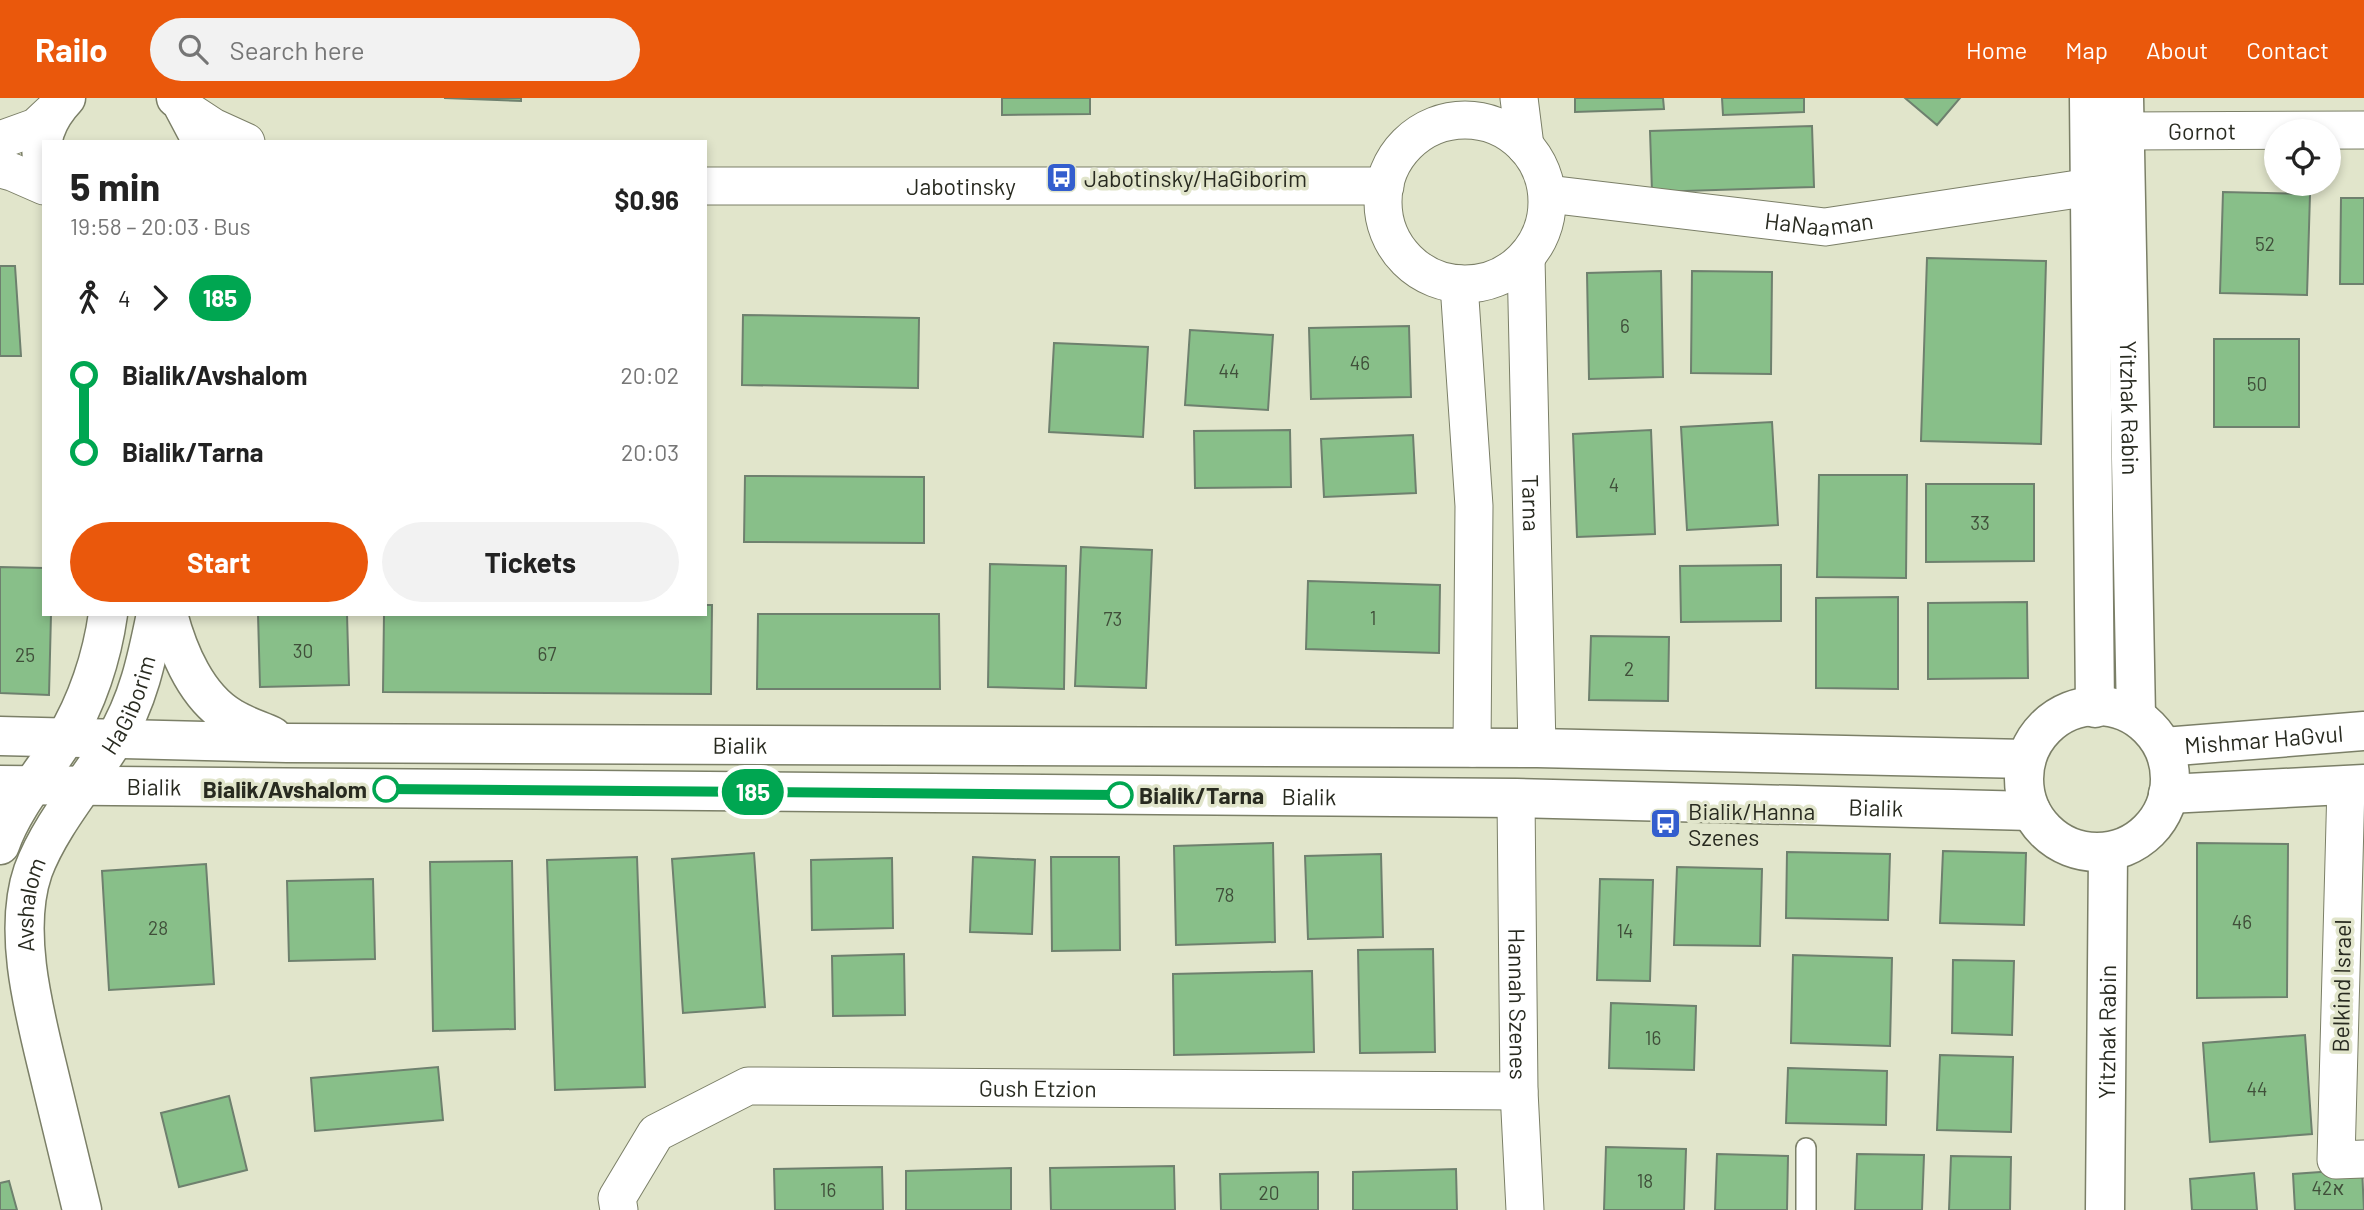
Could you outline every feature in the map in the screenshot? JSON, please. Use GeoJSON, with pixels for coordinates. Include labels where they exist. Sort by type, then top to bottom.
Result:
{"type":"FeatureCollection","features":[{"type":"Feature","properties":{"kind":"main road","name":"Yitzhak Rabin"},"geometry":{"type":"LineString","coordinates":[[2090,98],[2095,708]]}},
{"type":"Feature","properties":{"kind":"main road"},"geometry":{"type":"LineString","coordinates":[[43,140],[60,105]]}},
{"type":"Feature","properties":{"kind":"main road","name":"Yitzhak Rabin"},"geometry":{"type":"LineString","coordinates":[[2125,114],[2136,716]]}},
{"type":"Feature","properties":{"kind":"main road","name":"HaGiborim"},"geometry":{"type":"LineString","coordinates":[[65,737],[89,689],[108,616]]}},
{"type":"Feature","properties":{"kind":"main road","name":"HaGiborim"},"geometry":{"type":"LineString","coordinates":[[83,786],[116,738],[134,701],[155,616]]}},
{"type":"Feature","properties":{"kind":"main road"},"geometry":{"type":"LineString","coordinates":[[169,616],[182,657],[199,687],[230,718],[287,743]]}},
{"type":"Feature","properties":{"kind":"main road"},"geometry":{"type":"LineString","coordinates":[[2113,706],[2136,716],[2150,726],[2164,747],[2170,764],[2168,794],[2155,825],[2132,844],[2108,852],[2072,848],[2050,835],[2031,811],[2024,785],[2026,759],[2035,739],[2052,720],[2076,709],[2113,706]]}},
{"type":"Feature","properties":{"kind":"main road","name":"Mishmar HaGvul"},"geometry":{"type":"LineString","coordinates":[[2164,747],[2364,731]]}},
{"type":"Feature","properties":{"kind":"main road","name":"Bialik"},"geometry":{"type":"LineString","coordinates":[[0,736],[287,743],[1536,748],[2026,759]]}},
{"type":"Feature","properties":{"kind":"main road","name":"Avshalom"},"geometry":{"type":"LineString","coordinates":[[0,845],[16,786],[65,737]]}},
{"type":"Feature","properties":{"kind":"main road","name":"Mishmar HaGvul"},"geometry":{"type":"LineString","coordinates":[[2168,794],[2355,784]]}},
{"type":"Feature","properties":{"kind":"main road","name":"Bialik"},"geometry":{"type":"LineString","coordinates":[[16,786],[1516,798],[2031,811]]}},
{"type":"Feature","properties":{"kind":"main road","name":"Avshalom"},"geometry":{"type":"LineString","coordinates":[[82,1210],[40,1037],[27,966],[26,905],[33,872],[43,848],[83,786]]}},
{"type":"Feature","properties":{"kind":"main road","name":"Yitzhak Rabin"},"geometry":{"type":"LineString","coordinates":[[2105,1210],[2108,852]]}},
{"type":"Feature","properties":{"kind":"main road","name":"Avshalom"},"geometry":{"type":"LineString","coordinates":[[1,926],[40,1037]]}},
{"type":"Feature","properties":{"kind":"street"},"geometry":{"type":"LineString","coordinates":[[1519,98],[1525,146]]}},
{"type":"Feature","properties":{"kind":"street"},"geometry":{"type":"LineString","coordinates":[[0,140],[36,127],[60,105]]}},
{"type":"Feature","properties":{"kind":"street"},"geometry":{"type":"LineString","coordinates":[[1445,110],[1467,120],[1508,132],[1525,146],[1540,168],[1548,194],[1546,217],[1539,239],[1526,258],[1507,273],[1483,283],[1459,285],[1432,278],[1409,262],[1392,240],[1384,214],[1385,186],[1392,164],[1406,146],[1445,110]]}},
{"type":"Feature","properties":{"kind":"street","name":"Gornot"},"geometry":{"type":"LineString","coordinates":[[2125,114],[2364,130]]}},
{"type":"Feature","properties":{"kind":"street"},"geometry":{"type":"LineString","coordinates":[[187,116],[242,140]]}},
{"type":"Feature","properties":{"kind":"street"},"geometry":{"type":"LineString","coordinates":[[0,169],[42,185]]}},
{"type":"Feature","properties":{"kind":"street","name":"Jabotinsky"},"geometry":{"type":"LineString","coordinates":[[707,187],[1385,186]]}},
{"type":"Feature","properties":{"kind":"street","name":"HaNaaman"},"geometry":{"type":"LineString","coordinates":[[1548,194],[1825,227],[2091,187]]}},
{"type":"Feature","properties":{"kind":"street","name":"Tarna"},"geometry":{"type":"LineString","coordinates":[[1526,258],[1536,748]]}},
{"type":"Feature","properties":{"kind":"street"},"geometry":{"type":"LineString","coordinates":[[1459,285],[1474,506],[1472,748]]}},
{"type":"Feature","properties":{"kind":"street","name":"Belkind Israel"},"geometry":{"type":"LineString","coordinates":[[2355,784],[2336,1160],[2364,1159]]}},
{"type":"Feature","properties":{"kind":"street","name":"Hannah Szenes"},"geometry":{"type":"LineString","coordinates":[[1516,798],[1519,1091],[1525,1210]]}},
{"type":"Feature","properties":{"kind":"street","name":"Gush Etzion"},"geometry":{"type":"LineString","coordinates":[[619,1210],[617,1198],[656,1133],[748,1086],[1519,1091]]}},
{"type":"Feature","properties":{"kind":"lane"},"geometry":{"type":"LineString","coordinates":[[1805,1148],[1805,1210]]}},
{"type":"Feature","properties":{"kind":"building"},"geometry":{"type":"Polygon","coordinates":[[[444,98],[521,98],[521,101],[444,98]]]}},
{"type":"Feature","properties":{"kind":"building"},"geometry":{"type":"Polygon","coordinates":[[[1002,98],[1090,98],[1090,114],[1002,115],[1002,98]]]}},
{"type":"Feature","properties":{"kind":"building"},"geometry":{"type":"Polygon","coordinates":[[[1575,98],[1663,98],[1664,109],[1575,112],[1575,98]]]}},
{"type":"Feature","properties":{"kind":"building"},"geometry":{"type":"Polygon","coordinates":[[[1722,98],[1804,98],[1804,112],[1723,115],[1722,98]]]}},
{"type":"Feature","properties":{"kind":"building"},"geometry":{"type":"Polygon","coordinates":[[[1905,98],[1960,98],[1937,125],[1905,98]]]}},
{"type":"Feature","properties":{"kind":"building"},"geometry":{"type":"Polygon","coordinates":[[[1812,126],[1814,187],[1652,192],[1650,131],[1812,126]]]}},
{"type":"Feature","properties":{"kind":"building"},"geometry":{"type":"Polygon","coordinates":[[[2223,192],[2264,193],[2264,196],[2310,196],[2307,295],[2220,293],[2223,192]]]}},
{"type":"Feature","properties":{"kind":"building"},"geometry":{"type":"Polygon","coordinates":[[[2341,198],[2364,198],[2364,284],[2340,284],[2341,198]]]}},
{"type":"Feature","properties":{"kind":"building"},"geometry":{"type":"Polygon","coordinates":[[[1927,258],[2046,261],[2041,444],[1921,441],[1927,258]]]}},
{"type":"Feature","properties":{"kind":"building"},"geometry":{"type":"Polygon","coordinates":[[[0,266],[15,266],[21,356],[0,356],[0,266]]]}},
{"type":"Feature","properties":{"kind":"building"},"geometry":{"type":"Polygon","coordinates":[[[1661,271],[1663,377],[1589,379],[1587,273],[1661,271]]]}},
{"type":"Feature","properties":{"kind":"building"},"geometry":{"type":"Polygon","coordinates":[[[1692,271],[1772,272],[1771,374],[1691,373],[1692,271]]]}},
{"type":"Feature","properties":{"kind":"building"},"geometry":{"type":"Polygon","coordinates":[[[743,315],[919,318],[918,388],[742,385],[743,315]]]}},
{"type":"Feature","properties":{"kind":"building"},"geometry":{"type":"Polygon","coordinates":[[[1409,326],[1411,397],[1311,399],[1309,328],[1409,326]]]}},
{"type":"Feature","properties":{"kind":"building"},"geometry":{"type":"Polygon","coordinates":[[[1190,330],[1273,335],[1268,410],[1185,405],[1190,330]]]}},
{"type":"Feature","properties":{"kind":"building"},"geometry":{"type":"Polygon","coordinates":[[[2214,339],[2299,339],[2299,427],[2214,427],[2214,339]]]}},
{"type":"Feature","properties":{"kind":"building"},"geometry":{"type":"Polygon","coordinates":[[[1054,343],[1148,347],[1143,437],[1049,432],[1054,343]]]}},
{"type":"Feature","properties":{"kind":"building"},"geometry":{"type":"Polygon","coordinates":[[[1772,422],[1778,525],[1687,530],[1681,427],[1772,422]]]}},
{"type":"Feature","properties":{"kind":"building"},"geometry":{"type":"Polygon","coordinates":[[[1290,430],[1291,487],[1195,488],[1194,431],[1290,430]]]}},
{"type":"Feature","properties":{"kind":"building"},"geometry":{"type":"Polygon","coordinates":[[[1651,430],[1655,534],[1577,537],[1573,434],[1651,430]]]}},
{"type":"Feature","properties":{"kind":"building"},"geometry":{"type":"Polygon","coordinates":[[[1413,435],[1416,493],[1324,497],[1321,439],[1413,435]]]}},
{"type":"Feature","properties":{"kind":"building"},"geometry":{"type":"Polygon","coordinates":[[[1819,475],[1907,475],[1906,578],[1817,577],[1819,475]]]}},
{"type":"Feature","properties":{"kind":"building"},"geometry":{"type":"Polygon","coordinates":[[[745,476],[924,477],[924,543],[744,542],[745,476]]]}},
{"type":"Feature","properties":{"kind":"building"},"geometry":{"type":"Polygon","coordinates":[[[1926,484],[2034,484],[2034,561],[1926,562],[1926,484]]]}},
{"type":"Feature","properties":{"kind":"building"},"geometry":{"type":"Polygon","coordinates":[[[1081,547],[1152,550],[1146,688],[1075,686],[1081,547]]]}},
{"type":"Feature","properties":{"kind":"building"},"geometry":{"type":"Polygon","coordinates":[[[990,564],[1066,566],[1064,689],[988,687],[990,564]]]}},
{"type":"Feature","properties":{"kind":"building"},"geometry":{"type":"Polygon","coordinates":[[[1781,565],[1781,621],[1681,622],[1680,566],[1781,565]]]}},
{"type":"Feature","properties":{"kind":"building"},"geometry":{"type":"Polygon","coordinates":[[[0,567],[42,568],[42,616],[51,616],[49,695],[0,693],[0,567]]]}},
{"type":"Feature","properties":{"kind":"building"},"geometry":{"type":"Polygon","coordinates":[[[1308,581],[1440,585],[1439,653],[1306,649],[1308,581]]]}},
{"type":"Feature","properties":{"kind":"building"},"geometry":{"type":"Polygon","coordinates":[[[1898,597],[1898,689],[1816,688],[1816,598],[1898,597]]]}},
{"type":"Feature","properties":{"kind":"building"},"geometry":{"type":"Polygon","coordinates":[[[2027,602],[2028,678],[1928,679],[1928,603],[2027,602]]]}},
{"type":"Feature","properties":{"kind":"building"},"geometry":{"type":"Polygon","coordinates":[[[707,605],[712,605],[711,694],[383,692],[384,616],[707,616],[707,605]]]}},
{"type":"Feature","properties":{"kind":"building"},"geometry":{"type":"Polygon","coordinates":[[[758,614],[939,614],[940,689],[757,689],[758,614]]]}},
{"type":"Feature","properties":{"kind":"building"},"geometry":{"type":"Polygon","coordinates":[[[258,616],[347,616],[349,685],[260,687],[258,616]]]}},
{"type":"Feature","properties":{"kind":"building"},"geometry":{"type":"Polygon","coordinates":[[[1591,636],[1669,637],[1668,701],[1589,700],[1591,636]]]}},
{"type":"Feature","properties":{"kind":"building"},"geometry":{"type":"Polygon","coordinates":[[[1273,843],[1275,942],[1176,945],[1174,846],[1273,843]]]}},
{"type":"Feature","properties":{"kind":"building"},"geometry":{"type":"Polygon","coordinates":[[[2197,843],[2288,844],[2287,997],[2197,998],[2197,843]]]}},
{"type":"Feature","properties":{"kind":"building"},"geometry":{"type":"Polygon","coordinates":[[[1943,851],[2026,853],[2024,925],[1940,923],[1943,851]]]}},
{"type":"Feature","properties":{"kind":"building"},"geometry":{"type":"Polygon","coordinates":[[[1787,852],[1890,854],[1888,920],[1786,918],[1787,852]]]}},
{"type":"Feature","properties":{"kind":"building"},"geometry":{"type":"Polygon","coordinates":[[[754,853],[765,1007],[683,1013],[672,859],[754,853]]]}},
{"type":"Feature","properties":{"kind":"building"},"geometry":{"type":"Polygon","coordinates":[[[1381,854],[1383,937],[1308,939],[1305,856],[1381,854]]]}},
{"type":"Feature","properties":{"kind":"building"},"geometry":{"type":"Polygon","coordinates":[[[637,857],[645,1087],[555,1090],[547,860],[637,857]]]}},
{"type":"Feature","properties":{"kind":"building"},"geometry":{"type":"Polygon","coordinates":[[[973,857],[1035,860],[1032,934],[970,932],[973,857]]]}},
{"type":"Feature","properties":{"kind":"building"},"geometry":{"type":"Polygon","coordinates":[[[1051,857],[1119,857],[1120,950],[1052,951],[1051,857]]]}},
{"type":"Feature","properties":{"kind":"building"},"geometry":{"type":"Polygon","coordinates":[[[892,858],[893,928],[812,930],[811,860],[892,858]]]}},
{"type":"Feature","properties":{"kind":"building"},"geometry":{"type":"Polygon","coordinates":[[[512,861],[515,1029],[433,1031],[430,862],[512,861]]]}},
{"type":"Feature","properties":{"kind":"building"},"geometry":{"type":"Polygon","coordinates":[[[206,864],[214,984],[109,990],[102,871],[206,864]]]}},
{"type":"Feature","properties":{"kind":"building"},"geometry":{"type":"Polygon","coordinates":[[[1677,867],[1762,869],[1760,946],[1674,945],[1677,867]]]}},
{"type":"Feature","properties":{"kind":"building"},"geometry":{"type":"Polygon","coordinates":[[[373,879],[375,959],[289,961],[287,881],[373,879]]]}},
{"type":"Feature","properties":{"kind":"building"},"geometry":{"type":"Polygon","coordinates":[[[1600,879],[1653,880],[1650,981],[1597,980],[1600,879]]]}},
{"type":"Feature","properties":{"kind":"building"},"geometry":{"type":"Polygon","coordinates":[[[1433,949],[1435,1052],[1360,1053],[1358,950],[1433,949]]]}},
{"type":"Feature","properties":{"kind":"building"},"geometry":{"type":"Polygon","coordinates":[[[904,954],[905,1015],[833,1016],[832,956],[904,954]]]}},
{"type":"Feature","properties":{"kind":"building"},"geometry":{"type":"Polygon","coordinates":[[[1793,955],[1892,958],[1890,1046],[1791,1043],[1793,955]]]}},
{"type":"Feature","properties":{"kind":"building"},"geometry":{"type":"Polygon","coordinates":[[[1953,960],[2014,961],[2012,1035],[1952,1033],[1953,960]]]}},
{"type":"Feature","properties":{"kind":"building"},"geometry":{"type":"Polygon","coordinates":[[[1312,971],[1314,1052],[1174,1055],[1173,974],[1312,971]]]}},
{"type":"Feature","properties":{"kind":"building"},"geometry":{"type":"Polygon","coordinates":[[[1611,1003],[1696,1006],[1694,1070],[1609,1068],[1611,1003]]]}},
{"type":"Feature","properties":{"kind":"building"},"geometry":{"type":"Polygon","coordinates":[[[2305,1035],[2312,1134],[2210,1142],[2203,1043],[2305,1035]]]}},
{"type":"Feature","properties":{"kind":"building"},"geometry":{"type":"Polygon","coordinates":[[[1940,1055],[2013,1057],[2011,1132],[1937,1130],[1940,1055]]]}},
{"type":"Feature","properties":{"kind":"building"},"geometry":{"type":"Polygon","coordinates":[[[438,1067],[443,1120],[315,1131],[311,1078],[438,1067]]]}},
{"type":"Feature","properties":{"kind":"building"},"geometry":{"type":"Polygon","coordinates":[[[1788,1068],[1887,1071],[1886,1125],[1786,1123],[1788,1068]]]}},
{"type":"Feature","properties":{"kind":"building"},"geometry":{"type":"Polygon","coordinates":[[[229,1096],[247,1170],[179,1187],[161,1113],[229,1096]]]}},
{"type":"Feature","properties":{"kind":"building"},"geometry":{"type":"Polygon","coordinates":[[[1606,1147],[1686,1149],[1684,1210],[1604,1210],[1606,1147]]]}},
{"type":"Feature","properties":{"kind":"building"},"geometry":{"type":"Polygon","coordinates":[[[1717,1154],[1788,1156],[1787,1210],[1715,1210],[1717,1154]]]}},
{"type":"Feature","properties":{"kind":"building"},"geometry":{"type":"Polygon","coordinates":[[[1857,1154],[1924,1155],[1922,1210],[1855,1210],[1857,1154]]]}},
{"type":"Feature","properties":{"kind":"building"},"geometry":{"type":"Polygon","coordinates":[[[1951,1156],[2011,1157],[2010,1210],[1949,1210],[1951,1156]]]}},
{"type":"Feature","properties":{"kind":"building"},"geometry":{"type":"Polygon","coordinates":[[[1174,1166],[1175,1210],[1051,1210],[1050,1168],[1174,1166]]]}},
{"type":"Feature","properties":{"kind":"building"},"geometry":{"type":"Polygon","coordinates":[[[882,1167],[883,1210],[775,1210],[774,1169],[882,1167]]]}},
{"type":"Feature","properties":{"kind":"building"},"geometry":{"type":"Polygon","coordinates":[[[1011,1168],[1011,1210],[906,1210],[906,1171],[1011,1168]]]}},
{"type":"Feature","properties":{"kind":"building"},"geometry":{"type":"Polygon","coordinates":[[[1456,1169],[1457,1210],[1353,1210],[1353,1172],[1456,1169]]]}},
{"type":"Feature","properties":{"kind":"building"},"geometry":{"type":"Polygon","coordinates":[[[2362,1169],[2364,1210],[2295,1210],[2293,1174],[2362,1169]]]}},
{"type":"Feature","properties":{"kind":"building"},"geometry":{"type":"Polygon","coordinates":[[[1318,1172],[1318,1210],[1221,1210],[1220,1174],[1318,1172]]]}},
{"type":"Feature","properties":{"kind":"building"},"geometry":{"type":"Polygon","coordinates":[[[2254,1173],[2257,1210],[2192,1210],[2190,1179],[2254,1173]]]}},
{"type":"Feature","properties":{"kind":"building"},"geometry":{"type":"Polygon","coordinates":[[[9,1181],[17,1210],[0,1210],[0,1183],[9,1181]]]}},
{"type":"Feature","properties":{"kind":"bus line","name":"185"},"geometry":{"type":"LineString","coordinates":[[386,789],[1120,795]]}},
{"type":"Feature","properties":{"kind":"place","name":"Jabotinsky/HaGiborim"},"geometry":{"type":"Point","coordinates":[1061,178]}},
{"type":"Feature","properties":{"kind":"place","name":"Bialik/Avshalom"},"geometry":{"type":"Point","coordinates":[386,789]}},
{"type":"Feature","properties":{"kind":"place","name":"Bialik/Tarna"},"geometry":{"type":"Point","coordinates":[1120,795]}},
{"type":"Feature","properties":{"kind":"place","name":"Bialik/Hanna Szenes"},"geometry":{"type":"Point","coordinates":[1665,824]}}]}
